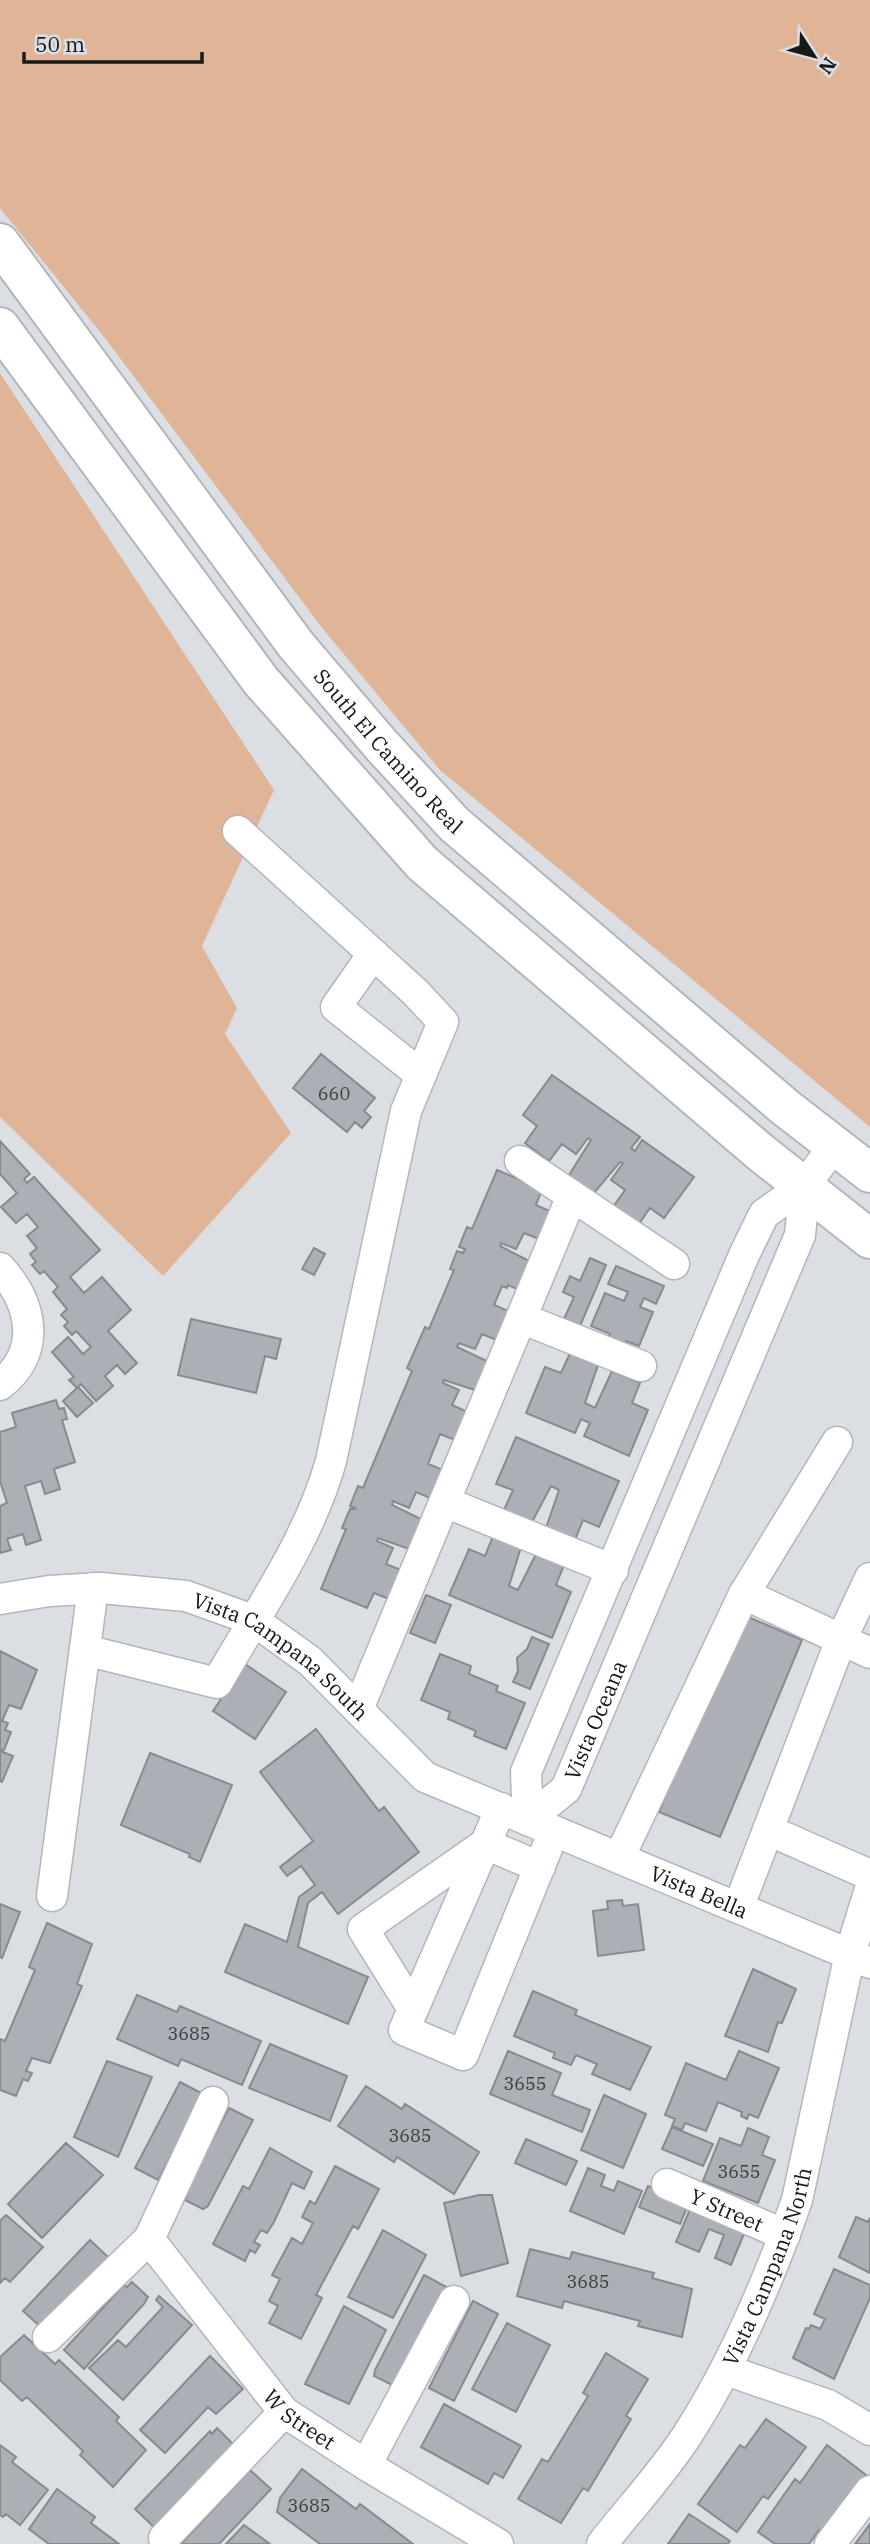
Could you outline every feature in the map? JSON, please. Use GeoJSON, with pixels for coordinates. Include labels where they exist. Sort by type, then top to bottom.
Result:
{"type":"FeatureCollection","features":[{"type":"Feature","properties":{"kind":"main road","name":"South El Camino Real"},"geometry":{"type":"LineString","coordinates":[[0,243],[296,645],[382,746],[454,824],[834,1146],[870,1173]]}},
{"type":"Feature","properties":{"kind":"main road"},"geometry":{"type":"LineString","coordinates":[[0,327],[261,681],[422,863],[749,1143],[870,1239]]}},
{"type":"Feature","properties":{"kind":"street"},"geometry":{"type":"LineString","coordinates":[[85,1650],[217,1682],[295,1553],[319,1503],[406,1111],[443,1022],[373,954],[237,831]]}},
{"type":"Feature","properties":{"kind":"street"},"geometry":{"type":"LineString","coordinates":[[373,954],[336,1007],[421,1075]]}},
{"type":"Feature","properties":{"kind":"street","name":"Vista Oceana"},"geometry":{"type":"LineString","coordinates":[[528,1820],[526,1772],[744,1255],[764,1214],[805,1185],[834,1146]]}},
{"type":"Feature","properties":{"kind":"street"},"geometry":{"type":"LineString","coordinates":[[520,1161],[674,1264]]}},
{"type":"Feature","properties":{"kind":"street","name":"Vista Oceana"},"geometry":{"type":"LineString","coordinates":[[528,1820],[566,1789],[800,1235],[805,1185]]}},
{"type":"Feature","properties":{"kind":"street"},"geometry":{"type":"LineString","coordinates":[[358,1709],[572,1196]]}},
{"type":"Feature","properties":{"kind":"street"},"geometry":{"type":"LineString","coordinates":[[0,1268],[16,1285],[27,1315],[27,1346],[16,1373],[0,1385]]}},
{"type":"Feature","properties":{"kind":"street"},"geometry":{"type":"LineString","coordinates":[[521,1318],[640,1366]]}},
{"type":"Feature","properties":{"kind":"street"},"geometry":{"type":"LineString","coordinates":[[619,1858],[744,1594],[837,1442]]}},
{"type":"Feature","properties":{"kind":"street"},"geometry":{"type":"LineString","coordinates":[[445,1502],[612,1570]]}},
{"type":"Feature","properties":{"kind":"street"},"geometry":{"type":"LineString","coordinates":[[738,1908],[841,1640],[870,1578]]}},
{"type":"Feature","properties":{"kind":"street"},"geometry":{"type":"LineString","coordinates":[[52,1896],[93,1588]]}},
{"type":"Feature","properties":{"kind":"street","name":"Vista Campana South"},"geometry":{"type":"LineString","coordinates":[[0,1600],[49,1591],[93,1588],[186,1596],[253,1620],[310,1661],[425,1777],[528,1820]]}},
{"type":"Feature","properties":{"kind":"street"},"geometry":{"type":"LineString","coordinates":[[744,1594],[870,1653]]}},
{"type":"Feature","properties":{"kind":"street"},"geometry":{"type":"LineString","coordinates":[[413,2010],[363,1929],[485,1844],[528,1820],[540,1867],[463,2054],[404,2031],[485,1844]]}},
{"type":"Feature","properties":{"kind":"street","name":"Vista Bella"},"geometry":{"type":"LineString","coordinates":[[528,1820],[860,1959]]}},
{"type":"Feature","properties":{"kind":"street"},"geometry":{"type":"LineString","coordinates":[[768,1830],[870,1875]]}},
{"type":"Feature","properties":{"kind":"street"},"geometry":{"type":"LineString","coordinates":[[485,1844],[540,1867]]}},
{"type":"Feature","properties":{"kind":"street","name":"Vista Campana North"},"geometry":{"type":"LineString","coordinates":[[602,2544],[687,2436],[726,2370],[785,2235],[797,2200],[860,1959],[870,1889]]}},
{"type":"Feature","properties":{"kind":"street"},"geometry":{"type":"LineString","coordinates":[[48,2337],[149,2239],[213,2102]]}},
{"type":"Feature","properties":{"kind":"street","name":"Y Street"},"geometry":{"type":"LineString","coordinates":[[667,2184],[785,2235]]}},
{"type":"Feature","properties":{"kind":"street","name":"W Street"},"geometry":{"type":"LineString","coordinates":[[149,2239],[284,2412],[498,2544]]}},
{"type":"Feature","properties":{"kind":"street"},"geometry":{"type":"LineString","coordinates":[[366,2465],[454,2301]]}},
{"type":"Feature","properties":{"kind":"street"},"geometry":{"type":"LineString","coordinates":[[726,2370],[828,2405],[870,2430]]}},
{"type":"Feature","properties":{"kind":"street"},"geometry":{"type":"LineString","coordinates":[[164,2538],[284,2412]]}},
{"type":"Feature","properties":{"kind":"street"},"geometry":{"type":"LineString","coordinates":[[830,2544],[870,2491]]}},
{"type":"Feature","properties":{"kind":"shaded area"},"geometry":{"type":"Polygon","coordinates":[[[0,0],[870,0],[870,1127],[440,770],[323,629],[105,338],[0,208],[0,0]]]}},
{"type":"Feature","properties":{"kind":"shaded area"},"geometry":{"type":"Polygon","coordinates":[[[0,373],[274,790],[202,946],[237,1008],[225,1034],[291,1133],[163,1276],[0,1117],[0,373]]]}},
{"type":"Feature","properties":{"kind":"building"},"geometry":{"type":"Polygon","coordinates":[[[321,1054],[375,1098],[364,1111],[371,1117],[362,1128],[355,1122],[347,1132],[293,1088],[321,1054]]]}},
{"type":"Feature","properties":{"kind":"building"},"geometry":{"type":"Polygon","coordinates":[[[552,1075],[640,1137],[631,1148],[635,1151],[642,1140],[694,1177],[664,1218],[650,1208],[638,1225],[613,1207],[625,1190],[611,1180],[623,1163],[620,1162],[594,1193],[569,1175],[591,1140],[588,1138],[576,1154],[562,1144],[549,1161],[525,1143],[537,1126],[523,1115],[552,1075]]]}},
{"type":"Feature","properties":{"kind":"building"},"geometry":{"type":"Polygon","coordinates":[[[0,1141],[30,1174],[24,1179],[27,1183],[34,1177],[100,1250],[70,1277],[84,1293],[102,1277],[131,1310],[108,1331],[137,1363],[125,1374],[117,1365],[105,1376],[113,1386],[96,1401],[81,1384],[78,1387],[93,1403],[77,1417],[63,1401],[77,1388],[69,1380],[74,1377],[52,1352],[68,1337],[83,1354],[91,1347],[76,1331],[72,1335],[64,1326],[68,1322],[61,1315],[67,1309],[53,1292],[58,1287],[44,1271],[40,1274],[32,1265],[36,1262],[30,1254],[37,1248],[27,1236],[38,1227],[27,1214],[16,1223],[1,1207],[17,1193],[0,1174],[0,1141]]]}},
{"type":"Feature","properties":{"kind":"building"},"geometry":{"type":"Polygon","coordinates":[[[497,1170],[542,1189],[536,1205],[556,1214],[544,1241],[524,1233],[516,1249],[501,1243],[500,1246],[535,1264],[523,1292],[508,1285],[507,1288],[502,1286],[494,1305],[513,1313],[501,1342],[482,1334],[475,1349],[459,1343],[457,1347],[493,1364],[481,1392],[444,1380],[443,1383],[459,1390],[452,1405],[472,1414],[460,1442],[440,1434],[428,1464],[448,1472],[435,1500],[416,1492],[409,1508],[393,1501],[392,1505],[427,1522],[415,1551],[378,1538],[377,1541],[393,1548],[386,1564],[406,1572],[394,1601],[374,1593],[367,1608],[321,1589],[346,1529],[342,1528],[350,1509],[356,1509],[350,1506],[358,1486],[363,1488],[412,1371],[407,1368],[425,1327],[429,1329],[454,1270],[450,1269],[457,1251],[463,1253],[465,1249],[459,1247],[467,1227],[472,1229],[497,1170]]]}},
{"type":"Feature","properties":{"kind":"building"},"geometry":{"type":"Polygon","coordinates":[[[314,1248],[325,1254],[314,1275],[302,1269],[314,1248]]]}},
{"type":"Feature","properties":{"kind":"building"},"geometry":{"type":"Polygon","coordinates":[[[590,1258],[606,1265],[580,1326],[564,1319],[574,1297],[563,1292],[570,1276],[580,1281],[590,1258]]]}},
{"type":"Feature","properties":{"kind":"building"},"geometry":{"type":"Polygon","coordinates":[[[616,1266],[664,1286],[656,1304],[644,1298],[640,1307],[653,1312],[639,1346],[626,1341],[624,1346],[608,1340],[610,1334],[591,1326],[605,1293],[624,1301],[628,1292],[608,1284],[616,1266]]]}},
{"type":"Feature","properties":{"kind":"building"},"geometry":{"type":"Polygon","coordinates":[[[191,1319],[281,1339],[276,1359],[265,1356],[256,1393],[178,1375],[191,1319]]]}},
{"type":"Feature","properties":{"kind":"building"},"geometry":{"type":"Polygon","coordinates":[[[570,1353],[598,1365],[585,1403],[595,1408],[612,1371],[640,1383],[632,1403],[648,1410],[629,1456],[584,1436],[590,1423],[581,1419],[575,1433],[526,1413],[545,1367],[561,1373],[570,1353]]]}},
{"type":"Feature","properties":{"kind":"building"},"geometry":{"type":"Polygon","coordinates":[[[56,1400],[59,1409],[64,1408],[67,1419],[62,1420],[75,1462],[54,1469],[60,1489],[45,1494],[41,1481],[25,1486],[41,1540],[26,1545],[23,1534],[7,1539],[11,1550],[0,1553],[0,1506],[7,1503],[0,1481],[0,1432],[16,1427],[12,1413],[56,1400]]]}},
{"type":"Feature","properties":{"kind":"building"},"geometry":{"type":"Polygon","coordinates":[[[516,1437],[619,1481],[599,1527],[583,1520],[575,1540],[546,1528],[559,1490],[551,1486],[532,1522],[504,1510],[513,1490],[496,1484],[516,1437]]]}},
{"type":"Feature","properties":{"kind":"building"},"geometry":{"type":"Polygon","coordinates":[[[493,1536],[521,1547],[509,1586],[518,1590],[536,1554],[564,1565],[556,1585],[571,1592],[552,1638],[449,1595],[469,1549],[485,1556],[493,1536]]]}},
{"type":"Feature","properties":{"kind":"building"},"geometry":{"type":"Polygon","coordinates":[[[426,1595],[451,1605],[435,1643],[410,1633],[426,1595]]]}},
{"type":"Feature","properties":{"kind":"building"},"geometry":{"type":"Polygon","coordinates":[[[741,1614],[802,1640],[720,1837],[659,1812],[741,1614]]]}},
{"type":"Feature","properties":{"kind":"building"},"geometry":{"type":"Polygon","coordinates":[[[532,1637],[549,1644],[530,1689],[513,1682],[518,1671],[517,1658],[527,1649],[532,1637]]]}},
{"type":"Feature","properties":{"kind":"building"},"geometry":{"type":"Polygon","coordinates":[[[0,1651],[37,1670],[21,1709],[9,1705],[2,1721],[8,1723],[5,1730],[11,1732],[4,1750],[0,1749],[0,1651]]]}},
{"type":"Feature","properties":{"kind":"building"},"geometry":{"type":"Polygon","coordinates":[[[440,1654],[471,1666],[469,1674],[498,1686],[496,1691],[525,1703],[506,1749],[474,1736],[476,1731],[448,1719],[450,1712],[421,1700],[440,1654]]]}},
{"type":"Feature","properties":{"kind":"building"},"geometry":{"type":"Polygon","coordinates":[[[245,1664],[286,1692],[255,1739],[213,1711],[245,1664]]]}},
{"type":"Feature","properties":{"kind":"building"},"geometry":{"type":"Polygon","coordinates":[[[316,1729],[379,1811],[384,1807],[419,1852],[338,1914],[322,1892],[308,1903],[298,1947],[368,1977],[348,2024],[225,1972],[245,1924],[287,1942],[299,1897],[315,1885],[301,1866],[287,1876],[280,1867],[313,1841],[260,1772],[316,1729]]]}},
{"type":"Feature","properties":{"kind":"building"},"geometry":{"type":"Polygon","coordinates":[[[0,1751],[13,1756],[2,1782],[0,1781],[0,1751]]]}},
{"type":"Feature","properties":{"kind":"building"},"geometry":{"type":"Polygon","coordinates":[[[150,1753],[232,1785],[200,1862],[189,1857],[190,1854],[121,1825],[150,1753]]]}},
{"type":"Feature","properties":{"kind":"building"},"geometry":{"type":"Polygon","coordinates":[[[622,1900],[623,1906],[638,1904],[644,1950],[598,1956],[593,1911],[608,1909],[607,1901],[622,1900]]]}},
{"type":"Feature","properties":{"kind":"building"},"geometry":{"type":"Polygon","coordinates":[[[0,1904],[20,1912],[2,1958],[0,1957],[0,1904]]]}},
{"type":"Feature","properties":{"kind":"building"},"geometry":{"type":"Polygon","coordinates":[[[47,1923],[92,1944],[77,1984],[82,1986],[50,2063],[32,2058],[26,2071],[32,2073],[28,2081],[23,2079],[16,2096],[0,2090],[0,2039],[5,2041],[35,1970],[29,1967],[47,1923]]]}},
{"type":"Feature","properties":{"kind":"building"},"geometry":{"type":"Polygon","coordinates":[[[753,1969],[796,1989],[782,2023],[778,2022],[768,2052],[725,2036],[753,1969]]]}},
{"type":"Feature","properties":{"kind":"building"},"geometry":{"type":"Polygon","coordinates":[[[533,1991],[577,2010],[575,2015],[651,2047],[630,2090],[592,2074],[597,2064],[576,2055],[571,2065],[553,2058],[555,2053],[514,2036],[533,1991]]]}},
{"type":"Feature","properties":{"kind":"building"},"geometry":{"type":"Polygon","coordinates":[[[137,1995],[177,2012],[180,2006],[261,2041],[242,2085],[181,2059],[178,2066],[117,2039],[137,1995]]]}},
{"type":"Feature","properties":{"kind":"building"},"geometry":{"type":"Polygon","coordinates":[[[270,2044],[347,2076],[330,2121],[249,2088],[270,2044]]]}},
{"type":"Feature","properties":{"kind":"building"},"geometry":{"type":"Polygon","coordinates":[[[508,2051],[561,2073],[552,2095],[590,2110],[582,2132],[490,2094],[508,2051]]]}},
{"type":"Feature","properties":{"kind":"building"},"geometry":{"type":"Polygon","coordinates":[[[739,2051],[779,2068],[758,2118],[749,2114],[747,2119],[741,2116],[742,2112],[718,2102],[706,2131],[685,2123],[682,2130],[672,2126],[675,2119],[665,2115],[686,2063],[726,2080],[739,2051]]]}},
{"type":"Feature","properties":{"kind":"building"},"geometry":{"type":"Polygon","coordinates":[[[107,2061],[152,2077],[118,2157],[74,2137],[107,2061]]]}},
{"type":"Feature","properties":{"kind":"building"},"geometry":{"type":"Polygon","coordinates":[[[180,2082],[203,2094],[158,2180],[135,2168],[180,2082]]]}},
{"type":"Feature","properties":{"kind":"building"},"geometry":{"type":"Polygon","coordinates":[[[366,2086],[402,2109],[405,2104],[479,2152],[454,2194],[397,2157],[394,2162],[338,2126],[366,2086]]]}},
{"type":"Feature","properties":{"kind":"building"},"geometry":{"type":"Polygon","coordinates":[[[604,2095],[646,2114],[623,2168],[581,2150],[604,2095]]]}},
{"type":"Feature","properties":{"kind":"building"},"geometry":{"type":"Polygon","coordinates":[[[229,2108],[253,2120],[208,2206],[203,2209],[185,2200],[187,2195],[184,2194],[229,2108]]]}},
{"type":"Feature","properties":{"kind":"building"},"geometry":{"type":"Polygon","coordinates":[[[672,2127],[713,2144],[703,2166],[662,2149],[672,2127]]]}},
{"type":"Feature","properties":{"kind":"building"},"geometry":{"type":"Polygon","coordinates":[[[748,2128],[769,2137],[762,2155],[775,2160],[758,2203],[703,2181],[720,2138],[741,2146],[748,2128]]]}},
{"type":"Feature","properties":{"kind":"building"},"geometry":{"type":"Polygon","coordinates":[[[526,2139],[577,2161],[566,2185],[515,2163],[526,2139]]]}},
{"type":"Feature","properties":{"kind":"building"},"geometry":{"type":"Polygon","coordinates":[[[66,2143],[103,2175],[42,2238],[8,2204],[66,2143]]]}},
{"type":"Feature","properties":{"kind":"building"},"geometry":{"type":"Polygon","coordinates":[[[270,2148],[312,2172],[304,2189],[292,2183],[274,2222],[267,2233],[261,2230],[254,2242],[260,2245],[255,2253],[250,2250],[245,2261],[213,2244],[243,2186],[249,2189],[270,2148]]]}},
{"type":"Feature","properties":{"kind":"building"},"geometry":{"type":"Polygon","coordinates":[[[335,2166],[379,2189],[358,2229],[353,2226],[316,2295],[322,2298],[301,2339],[269,2323],[278,2306],[269,2301],[280,2279],[272,2275],[292,2238],[302,2244],[313,2223],[302,2217],[310,2201],[315,2204],[335,2166]]]}},
{"type":"Feature","properties":{"kind":"building"},"geometry":{"type":"Polygon","coordinates":[[[588,2168],[605,2175],[601,2186],[614,2191],[618,2181],[642,2191],[624,2234],[570,2211],[588,2168]]]}},
{"type":"Feature","properties":{"kind":"building"},"geometry":{"type":"Polygon","coordinates":[[[648,2186],[689,2203],[680,2224],[639,2207],[648,2186]]]}},
{"type":"Feature","properties":{"kind":"building"},"geometry":{"type":"Polygon","coordinates":[[[479,2195],[492,2195],[508,2263],[461,2276],[444,2203],[479,2195]]]}},
{"type":"Feature","properties":{"kind":"building"},"geometry":{"type":"Polygon","coordinates":[[[694,2200],[749,2222],[731,2265],[715,2258],[724,2235],[709,2229],[699,2252],[676,2242],[694,2200]]]}},
{"type":"Feature","properties":{"kind":"building"},"geometry":{"type":"Polygon","coordinates":[[[6,2215],[43,2247],[10,2282],[5,2278],[0,2283],[0,2221],[6,2215]]]}},
{"type":"Feature","properties":{"kind":"building"},"geometry":{"type":"Polygon","coordinates":[[[856,2217],[868,2222],[870,2218],[870,2273],[839,2257],[856,2217]]]}},
{"type":"Feature","properties":{"kind":"building"},"geometry":{"type":"Polygon","coordinates":[[[383,2230],[426,2255],[393,2318],[348,2297],[383,2230]]]}},
{"type":"Feature","properties":{"kind":"building"},"geometry":{"type":"Polygon","coordinates":[[[90,2240],[110,2259],[43,2329],[23,2311],[90,2240]]]}},
{"type":"Feature","properties":{"kind":"building"},"geometry":{"type":"Polygon","coordinates":[[[530,2249],[570,2259],[572,2252],[654,2273],[652,2278],[692,2289],[682,2337],[638,2326],[640,2321],[564,2301],[562,2308],[517,2296],[530,2249]]]}},
{"type":"Feature","properties":{"kind":"building"},"geometry":{"type":"Polygon","coordinates":[[[834,2269],[870,2285],[870,2298],[834,2379],[793,2358],[806,2328],[809,2329],[811,2325],[820,2329],[825,2319],[814,2314],[834,2269]]]}},
{"type":"Feature","properties":{"kind":"building"},"geometry":{"type":"Polygon","coordinates":[[[424,2275],[448,2288],[394,2386],[374,2376],[375,2370],[424,2275]]]}},
{"type":"Feature","properties":{"kind":"building"},"geometry":{"type":"Polygon","coordinates":[[[132,2282],[148,2297],[84,2369],[64,2350],[124,2285],[127,2287],[132,2282]]]}},
{"type":"Feature","properties":{"kind":"building"},"geometry":{"type":"Polygon","coordinates":[[[159,2296],[192,2325],[123,2400],[89,2368],[118,2340],[126,2347],[163,2307],[156,2300],[159,2296]]]}},
{"type":"Feature","properties":{"kind":"building"},"geometry":{"type":"Polygon","coordinates":[[[473,2301],[498,2314],[454,2401],[429,2388],[473,2301]]]}},
{"type":"Feature","properties":{"kind":"building"},"geometry":{"type":"Polygon","coordinates":[[[344,2306],[386,2330],[349,2404],[305,2384],[344,2306]]]}},
{"type":"Feature","properties":{"kind":"building"},"geometry":{"type":"Polygon","coordinates":[[[507,2323],[550,2345],[516,2412],[472,2389],[507,2323]]]}},
{"type":"Feature","properties":{"kind":"building"},"geometry":{"type":"Polygon","coordinates":[[[24,2335],[55,2364],[59,2360],[119,2417],[116,2421],[146,2450],[113,2487],[80,2455],[83,2451],[27,2397],[22,2401],[0,2380],[0,2357],[24,2335]]]}},
{"type":"Feature","properties":{"kind":"building"},"geometry":{"type":"Polygon","coordinates":[[[606,2353],[648,2379],[626,2416],[631,2419],[588,2491],[583,2488],[561,2523],[518,2499],[542,2459],[548,2462],[588,2396],[583,2393],[606,2353]]]}},
{"type":"Feature","properties":{"kind":"building"},"geometry":{"type":"Polygon","coordinates":[[[210,2356],[243,2389],[216,2414],[208,2407],[165,2453],[140,2430],[210,2356]]]}},
{"type":"Feature","properties":{"kind":"building"},"geometry":{"type":"Polygon","coordinates":[[[444,2404],[521,2446],[503,2478],[494,2473],[488,2484],[421,2447],[444,2404]]]}},
{"type":"Feature","properties":{"kind":"building"},"geometry":{"type":"Polygon","coordinates":[[[766,2419],[806,2447],[768,2499],[763,2496],[737,2532],[698,2504],[740,2445],[745,2448],[766,2419]]]}},
{"type":"Feature","properties":{"kind":"building"},"geometry":{"type":"Polygon","coordinates":[[[217,2428],[233,2444],[228,2449],[230,2451],[156,2529],[135,2509],[210,2431],[212,2434],[217,2428]]]}},
{"type":"Feature","properties":{"kind":"building"},"geometry":{"type":"Polygon","coordinates":[[[0,2445],[16,2457],[12,2462],[48,2490],[20,2525],[6,2514],[3,2517],[0,2515],[0,2445]]]}},
{"type":"Feature","properties":{"kind":"building"},"geometry":{"type":"Polygon","coordinates":[[[827,2445],[866,2475],[824,2534],[819,2530],[809,2544],[775,2544],[758,2532],[795,2479],[800,2483],[827,2445]]]}},
{"type":"Feature","properties":{"kind":"building"},"geometry":{"type":"Polygon","coordinates":[[[302,2469],[356,2509],[360,2504],[413,2544],[320,2544],[277,2512],[280,2498],[302,2469]]]}},
{"type":"Feature","properties":{"kind":"building"},"geometry":{"type":"Polygon","coordinates":[[[250,2470],[271,2489],[219,2544],[181,2544],[250,2470]]]}},
{"type":"Feature","properties":{"kind":"building"},"geometry":{"type":"Polygon","coordinates":[[[57,2489],[95,2517],[91,2523],[119,2544],[49,2544],[29,2529],[57,2489]]]}},
{"type":"Feature","properties":{"kind":"building"},"geometry":{"type":"Polygon","coordinates":[[[689,2514],[730,2541],[728,2544],[668,2544],[689,2514]]]}},
{"type":"Feature","properties":{"kind":"building"},"geometry":{"type":"Polygon","coordinates":[[[870,2524],[870,2544],[855,2544],[870,2524]]]}},
{"type":"Feature","properties":{"kind":"building"},"geometry":{"type":"Polygon","coordinates":[[[244,2525],[270,2544],[226,2544],[244,2525]]]}}]}
